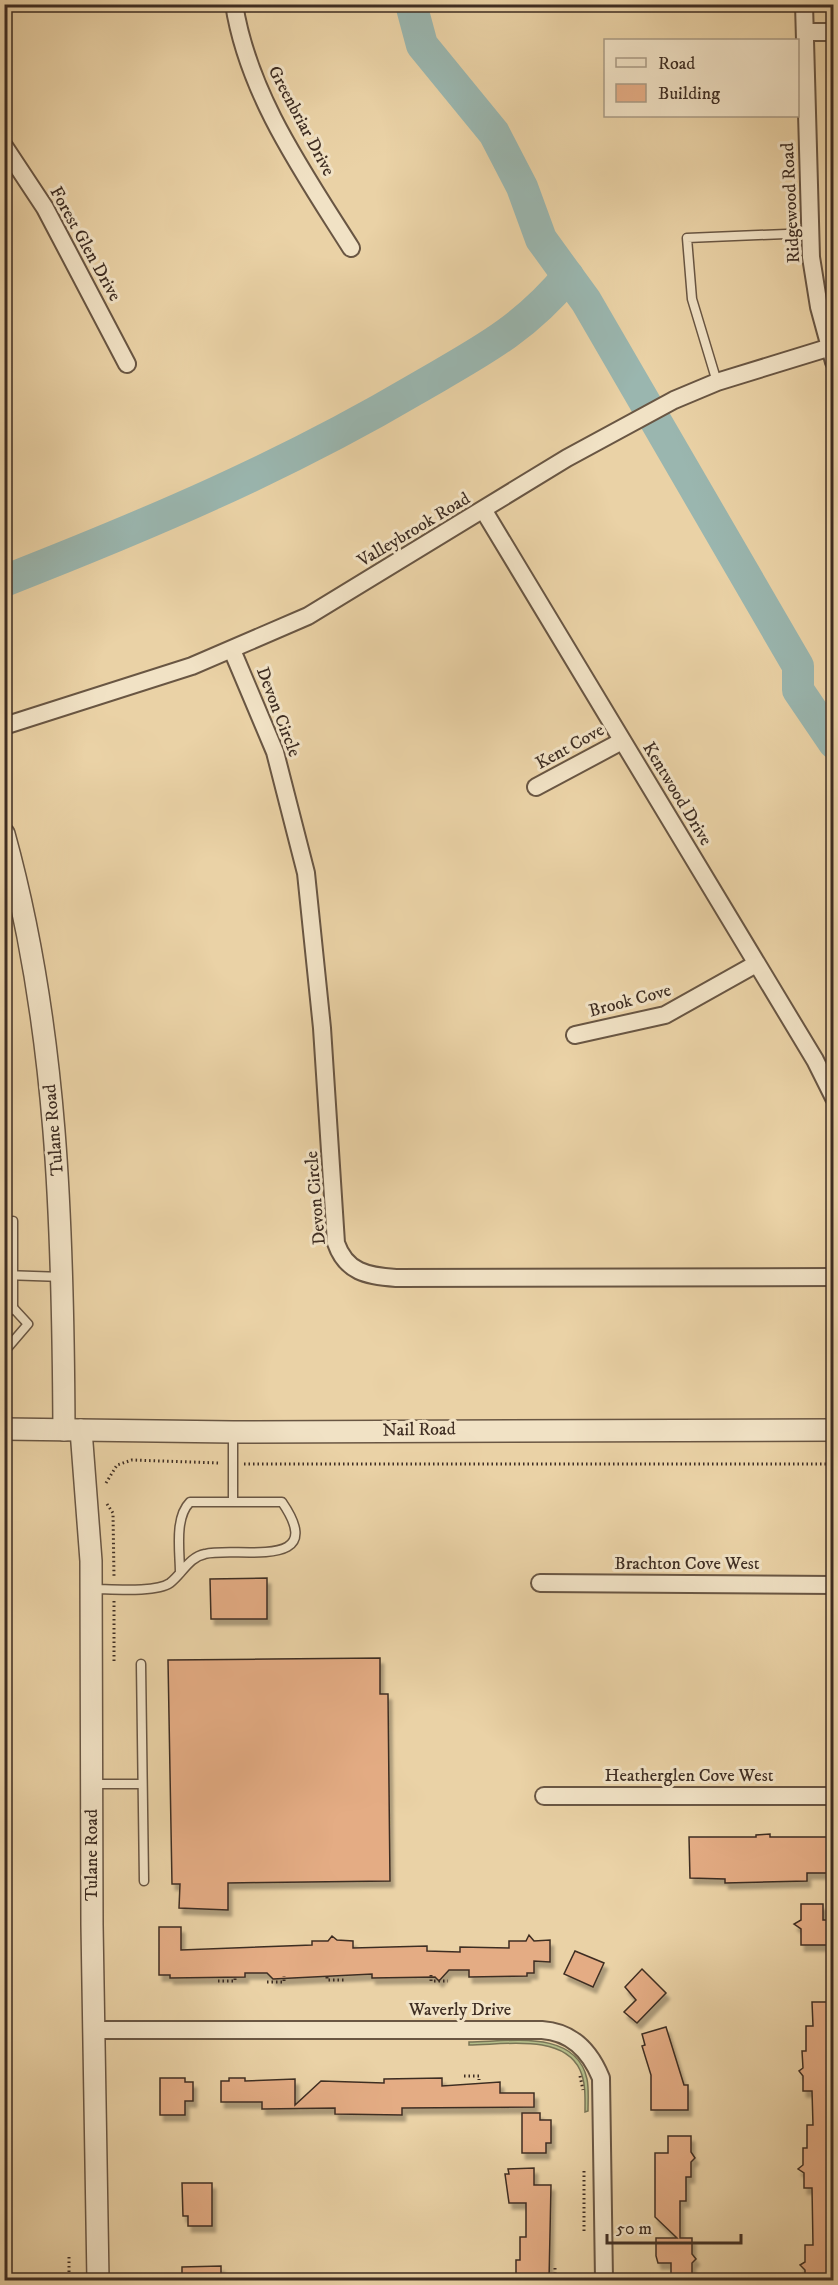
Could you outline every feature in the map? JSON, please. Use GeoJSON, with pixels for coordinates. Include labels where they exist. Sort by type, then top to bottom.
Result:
{"type":"FeatureCollection","features":[{"type":"Feature","properties":{"kind":"street","name":"Greenbriar Drive"},"geometry":{"type":"LineString","coordinates":[[234,4],[246,58],[263,100],[351,248]]}},
{"type":"Feature","properties":{"kind":"street","name":"Ridgewood Road"},"geometry":{"type":"LineString","coordinates":[[804,4],[811,257],[832,352]]}},
{"type":"Feature","properties":{"kind":"street"},"geometry":{"type":"LineString","coordinates":[[805,32],[834,32]]}},
{"type":"Feature","properties":{"kind":"street","name":"Forest Glen Drive"},"geometry":{"type":"LineString","coordinates":[[4,146],[45,208],[127,364]]}},
{"type":"Feature","properties":{"kind":"street","name":"Valleybrook Road"},"geometry":{"type":"LineString","coordinates":[[4,726],[192,666],[308,616],[612,433],[674,400],[717,382],[832,352]]}},
{"type":"Feature","properties":{"kind":"street","name":"Kentwood Drive"},"geometry":{"type":"LineString","coordinates":[[484,511],[814,1060],[834,1098]]}},
{"type":"Feature","properties":{"kind":"street","name":"Devon Circle"},"geometry":{"type":"LineString","coordinates":[[232,650],[275,752],[306,873],[322,1028],[336,1243],[349,1266],[365,1274],[396,1278],[834,1278]]}},
{"type":"Feature","properties":{"kind":"street","name":"Kent Cove"},"geometry":{"type":"LineString","coordinates":[[536,787],[622,741]]}},
{"type":"Feature","properties":{"kind":"street","name":"Tulane Road"},"geometry":{"type":"LineString","coordinates":[[4,834],[37,990],[49,1072],[58,1164],[73,1430],[92,1589],[93,2030],[98,2280]]}},
{"type":"Feature","properties":{"kind":"street","name":"Brook Cove"},"geometry":{"type":"LineString","coordinates":[[575,1035],[665,1015],[695,1001],[756,964]]}},
{"type":"Feature","properties":{"kind":"street","name":"Nail Road"},"geometry":{"type":"LineString","coordinates":[[4,1429],[233,1432],[834,1430]]}},
{"type":"Feature","properties":{"kind":"street","name":"Brachton Cove West"},"geometry":{"type":"LineString","coordinates":[[540,1583],[834,1585]]}},
{"type":"Feature","properties":{"kind":"street","name":"Heatherglen Cove West"},"geometry":{"type":"LineString","coordinates":[[544,1796],[834,1796]]}},
{"type":"Feature","properties":{"kind":"street","name":"Waverly Drive"},"geometry":{"type":"LineString","coordinates":[[93,2030],[542,2030],[568,2037],[589,2054],[601,2078],[604,2280]]}},
{"type":"Feature","properties":{"kind":"lane"},"geometry":{"type":"LineString","coordinates":[[717,382],[692,299],[687,238],[810,233]]}},
{"type":"Feature","properties":{"kind":"lane"},"geometry":{"type":"LineString","coordinates":[[6,1315],[13,1307],[9,1275],[14,1221]]}},
{"type":"Feature","properties":{"kind":"lane"},"geometry":{"type":"LineString","coordinates":[[9,1275],[63,1277]]}},
{"type":"Feature","properties":{"kind":"lane"},"geometry":{"type":"LineString","coordinates":[[4,1298],[28,1324],[4,1352]]}},
{"type":"Feature","properties":{"kind":"lane"},"geometry":{"type":"LineString","coordinates":[[233,1432],[233,1500]]}},
{"type":"Feature","properties":{"kind":"lane"},"geometry":{"type":"LineString","coordinates":[[92,1589],[168,1585],[180,1574],[189,1562],[204,1554],[274,1553],[289,1545],[295,1534],[292,1517],[282,1502],[233,1500],[190,1502],[183,1509],[180,1574]]}},
{"type":"Feature","properties":{"kind":"lane"},"geometry":{"type":"LineString","coordinates":[[141,1664],[144,1881]]}},
{"type":"Feature","properties":{"kind":"lane"},"geometry":{"type":"LineString","coordinates":[[92,1784],[142,1784]]}},
{"type":"Feature","properties":{"kind":"path"},"geometry":{"type":"LineString","coordinates":[[105,1486],[110,1473],[117,1465],[132,1460],[233,1464],[834,1464]]}},
{"type":"Feature","properties":{"kind":"path"},"geometry":{"type":"LineString","coordinates":[[105,1496],[113,1513],[114,1662]]}},
{"type":"Feature","properties":{"kind":"path"},"geometry":{"type":"LineString","coordinates":[[431,1975],[431,1981],[448,1981]]}},
{"type":"Feature","properties":{"kind":"path"},"geometry":{"type":"LineString","coordinates":[[267,1982],[284,1982],[284,1976]]}},
{"type":"Feature","properties":{"kind":"path"},"geometry":{"type":"LineString","coordinates":[[218,1981],[235,1981],[235,1977]]}},
{"type":"Feature","properties":{"kind":"path"},"geometry":{"type":"LineString","coordinates":[[327,1977],[327,1980],[344,1980]]}},
{"type":"Feature","properties":{"kind":"path"},"geometry":{"type":"LineString","coordinates":[[578,2070],[583,2100]]}},
{"type":"Feature","properties":{"kind":"path"},"geometry":{"type":"LineString","coordinates":[[464,2076],[479,2076],[479,2080]]}},
{"type":"Feature","properties":{"kind":"path"},"geometry":{"type":"LineString","coordinates":[[584,2164],[585,2235]]}},
{"type":"Feature","properties":{"kind":"path"},"geometry":{"type":"LineString","coordinates":[[69,2257],[69,2280]]}},
{"type":"Feature","properties":{"kind":"path"},"geometry":{"type":"LineString","coordinates":[[555,2268],[555,2280]]}},
{"type":"Feature","properties":{"kind":"green space"},"geometry":{"type":"Polygon","coordinates":[[[538,2041],[555,2045],[569,2052],[580,2063],[587,2079],[588,2111],[585,2112],[584,2085],[580,2070],[572,2058],[560,2050],[530,2044],[469,2045],[469,2042],[538,2041]]]}},
{"type":"Feature","properties":{"kind":"building"},"geometry":{"type":"Polygon","coordinates":[[[267,1578],[267,1619],[211,1619],[210,1579],[267,1578]]]}},
{"type":"Feature","properties":{"kind":"building"},"geometry":{"type":"Polygon","coordinates":[[[380,1658],[380,1694],[388,1694],[390,1881],[228,1883],[228,1910],[179,1908],[180,1884],[172,1884],[168,1660],[380,1658]]]}},
{"type":"Feature","properties":{"kind":"building"},"geometry":{"type":"Polygon","coordinates":[[[770,1834],[770,1837],[830,1837],[830,1840],[834,1840],[834,1873],[807,1873],[807,1881],[725,1883],[725,1879],[690,1878],[689,1837],[756,1837],[756,1835],[770,1834]]]}},
{"type":"Feature","properties":{"kind":"building"},"geometry":{"type":"Polygon","coordinates":[[[801,1904],[823,1904],[823,1920],[834,1920],[834,1945],[801,1945],[801,1929],[794,1924],[801,1920],[801,1904]]]}},
{"type":"Feature","properties":{"kind":"building"},"geometry":{"type":"Polygon","coordinates":[[[159,1927],[181,1927],[181,1950],[312,1945],[312,1941],[328,1941],[332,1936],[337,1940],[353,1941],[353,1948],[427,1946],[427,1951],[460,1952],[460,1947],[509,1948],[509,1941],[526,1941],[529,1935],[534,1941],[550,1940],[550,1962],[534,1961],[534,1973],[527,1973],[527,1976],[469,1977],[469,1970],[449,1970],[439,1981],[435,1977],[372,1978],[372,1974],[273,1979],[267,1973],[245,1973],[245,1977],[170,1978],[170,1975],[159,1975],[159,1927]]]}},
{"type":"Feature","properties":{"kind":"building"},"geometry":{"type":"Polygon","coordinates":[[[575,1951],[604,1963],[593,1987],[564,1974],[575,1951]]]}},
{"type":"Feature","properties":{"kind":"building"},"geometry":{"type":"Polygon","coordinates":[[[642,1969],[666,1993],[637,2023],[624,2012],[636,2000],[625,1987],[642,1969]]]}},
{"type":"Feature","properties":{"kind":"building"},"geometry":{"type":"Polygon","coordinates":[[[812,2002],[832,2002],[834,2010],[834,2280],[805,2280],[805,2270],[800,2265],[805,2262],[805,2245],[813,2245],[812,2188],[804,2188],[804,2173],[798,2169],[803,2165],[803,2148],[807,2148],[807,2125],[813,2125],[812,2091],[803,2091],[803,2076],[799,2071],[803,2068],[802,2051],[806,2051],[806,2026],[813,2026],[812,2002]]]}},
{"type":"Feature","properties":{"kind":"building"},"geometry":{"type":"Polygon","coordinates":[[[666,2027],[684,2085],[688,2085],[688,2110],[651,2110],[651,2075],[642,2046],[645,2045],[642,2034],[666,2027]]]}},
{"type":"Feature","properties":{"kind":"building"},"geometry":{"type":"Polygon","coordinates":[[[160,2078],[185,2078],[185,2082],[193,2082],[193,2101],[185,2101],[185,2115],[160,2115],[160,2078]]]}},
{"type":"Feature","properties":{"kind":"building"},"geometry":{"type":"Polygon","coordinates":[[[229,2078],[245,2078],[245,2081],[295,2079],[295,2105],[321,2081],[384,2083],[384,2079],[442,2078],[442,2086],[500,2082],[500,2093],[534,2093],[534,2107],[402,2108],[402,2115],[335,2114],[335,2108],[262,2109],[262,2102],[221,2102],[221,2081],[229,2081],[229,2078]]]}},
{"type":"Feature","properties":{"kind":"building"},"geometry":{"type":"Polygon","coordinates":[[[522,2113],[540,2113],[540,2120],[551,2120],[551,2143],[546,2143],[546,2153],[522,2153],[522,2113]]]}},
{"type":"Feature","properties":{"kind":"building"},"geometry":{"type":"Polygon","coordinates":[[[668,2136],[691,2136],[691,2152],[695,2158],[691,2162],[691,2177],[686,2177],[686,2201],[680,2201],[680,2238],[692,2238],[692,2254],[696,2259],[692,2263],[692,2279],[671,2279],[671,2263],[658,2263],[656,2256],[656,2238],[677,2238],[655,2217],[655,2153],[668,2153],[668,2136]]]}},
{"type":"Feature","properties":{"kind":"building"},"geometry":{"type":"Polygon","coordinates":[[[534,2168],[534,2185],[551,2185],[549,2280],[516,2280],[516,2260],[520,2260],[520,2237],[526,2237],[526,2203],[509,2203],[505,2174],[509,2174],[508,2169],[534,2168]]]}},
{"type":"Feature","properties":{"kind":"building"},"geometry":{"type":"Polygon","coordinates":[[[182,2183],[212,2183],[212,2226],[188,2226],[188,2216],[183,2216],[182,2183]]]}},
{"type":"Feature","properties":{"kind":"building"},"geometry":{"type":"Polygon","coordinates":[[[221,2266],[221,2280],[182,2280],[182,2267],[221,2266]]]}},
{"type":"Feature","properties":{"kind":"waterway"},"geometry":{"type":"LineString","coordinates":[[411,4],[422,45],[494,133],[522,187],[541,239],[586,301],[798,666],[798,690],[834,743]]}},
{"type":"Feature","properties":{"kind":"waterway"},"geometry":{"type":"LineString","coordinates":[[4,581],[214,493],[366,417],[498,340],[534,312],[568,276]]}}]}
